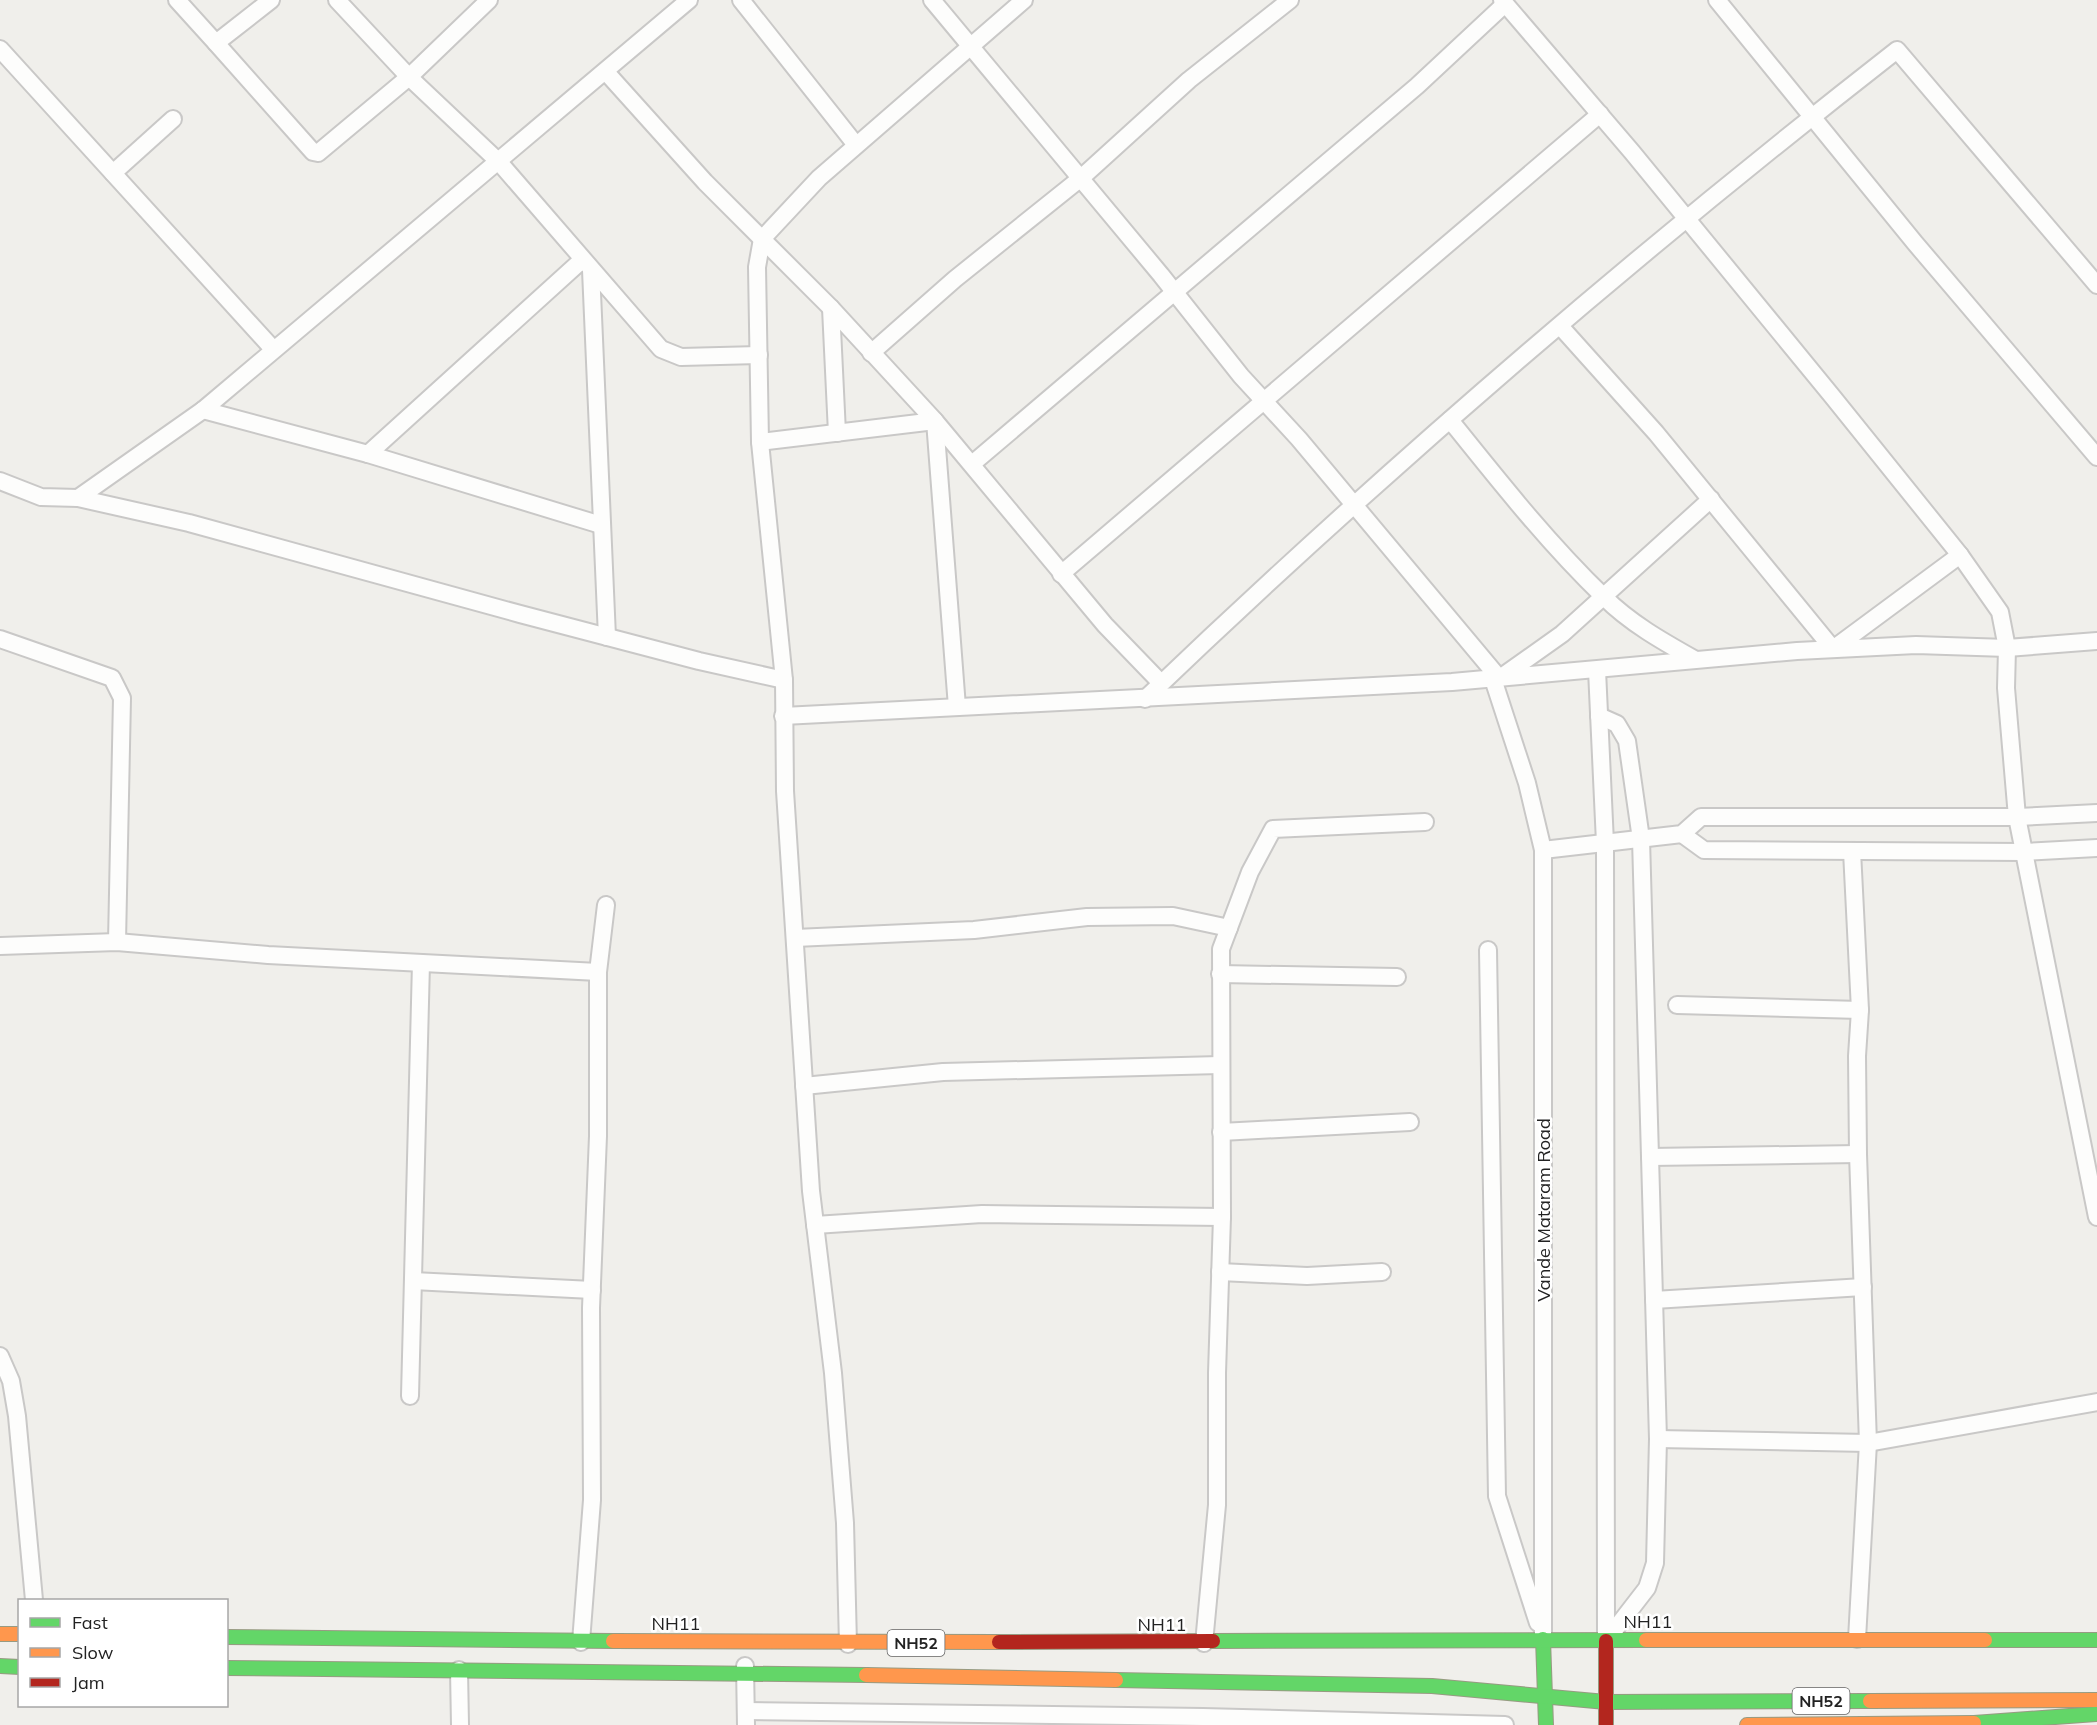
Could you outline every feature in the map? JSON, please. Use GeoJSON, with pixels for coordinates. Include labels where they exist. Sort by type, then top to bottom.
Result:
{"type":"FeatureCollection","features":[{"type":"Feature","properties":{"kind":"main road"},"geometry":{"type":"LineString","coordinates":[[0,1634],[18,1634]]}},
{"type":"Feature","properties":{"kind":"main road","name":"NH11"},"geometry":{"type":"LineString","coordinates":[[228,1637],[848,1644],[1542,1639],[1606,1641],[2097,1640]]}},
{"type":"Feature","properties":{"kind":"main road"},"geometry":{"type":"LineString","coordinates":[[1542,1639],[1546,1725]]}},
{"type":"Feature","properties":{"kind":"main road"},"geometry":{"type":"LineString","coordinates":[[1606,1641],[1606,1725]]}},
{"type":"Feature","properties":{"kind":"main road"},"geometry":{"type":"LineString","coordinates":[[0,1666],[18,1667]]}},
{"type":"Feature","properties":{"kind":"main road","name":"NH52"},"geometry":{"type":"LineString","coordinates":[[228,1668],[1432,1686],[1606,1702],[2097,1700]]}},
{"type":"Feature","properties":{"kind":"main road"},"geometry":{"type":"LineString","coordinates":[[1814,1723],[1846,1701]]}},
{"type":"Feature","properties":{"kind":"main road"},"geometry":{"type":"LineString","coordinates":[[1747,1725],[1814,1723],[1950,1725],[2077,1720],[2097,1714]]}},
{"type":"Feature","properties":{"kind":"street"},"geometry":{"type":"LineString","coordinates":[[177,0],[313,152],[318,153],[409,77],[489,0]]}},
{"type":"Feature","properties":{"kind":"street"},"geometry":{"type":"LineString","coordinates":[[216,42],[271,0]]}},
{"type":"Feature","properties":{"kind":"street"},"geometry":{"type":"LineString","coordinates":[[337,0],[409,77],[499,162],[661,349],[681,357],[759,355]]}},
{"type":"Feature","properties":{"kind":"street"},"geometry":{"type":"LineString","coordinates":[[78,498],[203,410],[689,0]]}},
{"type":"Feature","properties":{"kind":"street"},"geometry":{"type":"LineString","coordinates":[[741,0],[856,146]]}},
{"type":"Feature","properties":{"kind":"street"},"geometry":{"type":"LineString","coordinates":[[932,0],[1264,401],[1356,506],[1496,679]]}},
{"type":"Feature","properties":{"kind":"street"},"geometry":{"type":"LineString","coordinates":[[848,1644],[844,1512],[833,1373],[815,1225],[804,1086],[785,791],[784,680],[760,442],[757,267],[762,239],[819,178],[1024,0]]}},
{"type":"Feature","properties":{"kind":"street"},"geometry":{"type":"LineString","coordinates":[[870,353],[955,279],[1081,178],[1189,80],[1290,0]]}},
{"type":"Feature","properties":{"kind":"street"},"geometry":{"type":"LineString","coordinates":[[1717,0],[1915,243],[2097,457]]}},
{"type":"Feature","properties":{"kind":"street"},"geometry":{"type":"LineString","coordinates":[[972,464],[1417,86],[1504,2],[1687,219],[1960,555],[2000,612],[2007,648],[2006,688],[2017,818],[2097,1217]]}},
{"type":"Feature","properties":{"kind":"street"},"geometry":{"type":"LineString","coordinates":[[0,49],[273,349]]}},
{"type":"Feature","properties":{"kind":"street"},"geometry":{"type":"LineString","coordinates":[[1145,699],[1221,626],[1450,420],[1687,219],[1897,50],[2097,285]]}},
{"type":"Feature","properties":{"kind":"street"},"geometry":{"type":"LineString","coordinates":[[606,72],[705,183],[831,308],[935,421],[1061,574],[1161,683]]}},
{"type":"Feature","properties":{"kind":"street"},"geometry":{"type":"LineString","coordinates":[[1061,574],[1264,401],[1326,345],[1599,114]]}},
{"type":"Feature","properties":{"kind":"street"},"geometry":{"type":"LineString","coordinates":[[113,173],[173,119]]}},
{"type":"Feature","properties":{"kind":"street"},"geometry":{"type":"LineString","coordinates":[[368,454],[587,265]]}},
{"type":"Feature","properties":{"kind":"street"},"geometry":{"type":"LineString","coordinates":[[587,265],[608,637]]}},
{"type":"Feature","properties":{"kind":"street"},"geometry":{"type":"LineString","coordinates":[[831,308],[837,433]]}},
{"type":"Feature","properties":{"kind":"street"},"geometry":{"type":"LineString","coordinates":[[1560,326],[1656,433],[1833,649]]}},
{"type":"Feature","properties":{"kind":"street"},"geometry":{"type":"LineString","coordinates":[[203,410],[368,454],[601,525]]}},
{"type":"Feature","properties":{"kind":"street"},"geometry":{"type":"LineString","coordinates":[[1450,420],[1538,527],[1604,597],[1651,635],[1694,660]]}},
{"type":"Feature","properties":{"kind":"street"},"geometry":{"type":"LineString","coordinates":[[760,442],[935,421]]}},
{"type":"Feature","properties":{"kind":"street"},"geometry":{"type":"LineString","coordinates":[[935,421],[957,707]]}},
{"type":"Feature","properties":{"kind":"street"},"geometry":{"type":"LineString","coordinates":[[0,481],[41,497],[78,498],[189,523],[608,637],[784,680]]}},
{"type":"Feature","properties":{"kind":"street"},"geometry":{"type":"LineString","coordinates":[[1496,679],[1562,634],[1711,499]]}},
{"type":"Feature","properties":{"kind":"street"},"geometry":{"type":"LineString","coordinates":[[1833,649],[1960,555]]}},
{"type":"Feature","properties":{"kind":"street"},"geometry":{"type":"LineString","coordinates":[[0,639],[112,678],[122,698],[117,942]]}},
{"type":"Feature","properties":{"kind":"street"},"geometry":{"type":"LineString","coordinates":[[783,717],[1496,679],[1833,649],[1916,645],[2007,648],[2097,641]]}},
{"type":"Feature","properties":{"kind":"street"},"geometry":{"type":"LineString","coordinates":[[1597,670],[1605,814],[1606,1641]]}},
{"type":"Feature","properties":{"kind":"street","name":"Vande Mataram Road"},"geometry":{"type":"LineString","coordinates":[[1496,679],[1527,783],[1543,850],[1542,1639]]}},
{"type":"Feature","properties":{"kind":"street"},"geometry":{"type":"LineString","coordinates":[[1599,716],[1617,724],[1627,741],[1641,839],[1658,1439],[1655,1563],[1647,1588],[1606,1641]]}},
{"type":"Feature","properties":{"kind":"street"},"geometry":{"type":"LineString","coordinates":[[1543,850],[1682,834],[1701,817],[2017,818],[2097,813]]}},
{"type":"Feature","properties":{"kind":"street"},"geometry":{"type":"LineString","coordinates":[[1204,1643],[1217,1505],[1222,1217],[1221,949],[1250,872],[1273,829],[1425,822]]}},
{"type":"Feature","properties":{"kind":"street"},"geometry":{"type":"LineString","coordinates":[[1682,834],[1704,850],[2024,852],[2097,848]]}},
{"type":"Feature","properties":{"kind":"street"},"geometry":{"type":"LineString","coordinates":[[1852,851],[1860,1010],[1857,1056],[1858,1154],[1868,1443],[1857,1639]]}},
{"type":"Feature","properties":{"kind":"street"},"geometry":{"type":"LineString","coordinates":[[581,1642],[592,1500],[592,1290],[598,1136],[598,972],[606,905]]}},
{"type":"Feature","properties":{"kind":"street"},"geometry":{"type":"LineString","coordinates":[[795,938],[974,930],[1087,917],[1173,916],[1229,928]]}},
{"type":"Feature","properties":{"kind":"street"},"geometry":{"type":"LineString","coordinates":[[0,946],[117,942],[267,955],[598,972]]}},
{"type":"Feature","properties":{"kind":"street"},"geometry":{"type":"LineString","coordinates":[[1488,950],[1497,1496],[1542,1639]]}},
{"type":"Feature","properties":{"kind":"street"},"geometry":{"type":"LineString","coordinates":[[410,1396],[421,963]]}},
{"type":"Feature","properties":{"kind":"street"},"geometry":{"type":"LineString","coordinates":[[1220,974],[1397,977]]}},
{"type":"Feature","properties":{"kind":"street"},"geometry":{"type":"LineString","coordinates":[[1677,1005],[1860,1010]]}},
{"type":"Feature","properties":{"kind":"street"},"geometry":{"type":"LineString","coordinates":[[804,1086],[943,1072],[1220,1065]]}},
{"type":"Feature","properties":{"kind":"street"},"geometry":{"type":"LineString","coordinates":[[1221,1132],[1410,1122]]}},
{"type":"Feature","properties":{"kind":"street"},"geometry":{"type":"LineString","coordinates":[[1650,1157],[1858,1154]]}},
{"type":"Feature","properties":{"kind":"street"},"geometry":{"type":"LineString","coordinates":[[815,1225],[982,1214],[1222,1217]]}},
{"type":"Feature","properties":{"kind":"street"},"geometry":{"type":"LineString","coordinates":[[1220,1272],[1307,1276],[1382,1272]]}},
{"type":"Feature","properties":{"kind":"street"},"geometry":{"type":"LineString","coordinates":[[413,1281],[592,1290]]}},
{"type":"Feature","properties":{"kind":"street"},"geometry":{"type":"LineString","coordinates":[[1654,1300],[1863,1287]]}},
{"type":"Feature","properties":{"kind":"street"},"geometry":{"type":"LineString","coordinates":[[0,1356],[11,1381],[17,1416],[34,1599]]}},
{"type":"Feature","properties":{"kind":"street"},"geometry":{"type":"LineString","coordinates":[[1658,1439],[1868,1443],[2097,1402]]}},
{"type":"Feature","properties":{"kind":"street"},"geometry":{"type":"LineString","coordinates":[[746,1642],[746,1718],[1494,1724]]}},
{"type":"Feature","properties":{"kind":"street"},"geometry":{"type":"LineString","coordinates":[[459,1670],[460,1725]]}},
{"type":"Feature","properties":{"kind":"street"},"geometry":{"type":"LineString","coordinates":[[1950,1725],[1952,1701]]}},
{"type":"Feature","properties":{"kind":"traffic: fast"},"geometry":{"type":"LineString","coordinates":[[228,1637],[613,1641]]}},
{"type":"Feature","properties":{"kind":"traffic: fast"},"geometry":{"type":"LineString","coordinates":[[1543,1639],[1546,1725]]}},
{"type":"Feature","properties":{"kind":"traffic: fast"},"geometry":{"type":"LineString","coordinates":[[1213,1641],[1646,1640]]}},
{"type":"Feature","properties":{"kind":"traffic: fast"},"geometry":{"type":"LineString","coordinates":[[1985,1640],[2097,1640]]}},
{"type":"Feature","properties":{"kind":"traffic: fast"},"geometry":{"type":"LineString","coordinates":[[0,1666],[18,1667]]}},
{"type":"Feature","properties":{"kind":"traffic: fast"},"geometry":{"type":"LineString","coordinates":[[228,1668],[866,1675]]}},
{"type":"Feature","properties":{"kind":"traffic: fast"},"geometry":{"type":"LineString","coordinates":[[1116,1680],[1432,1686],[1606,1702],[1870,1701]]}},
{"type":"Feature","properties":{"kind":"traffic: fast"},"geometry":{"type":"LineString","coordinates":[[1974,1723],[2096,1714]]}},
{"type":"Feature","properties":{"kind":"traffic: slow"},"geometry":{"type":"LineString","coordinates":[[0,1634],[18,1634]]}},
{"type":"Feature","properties":{"kind":"traffic: slow"},"geometry":{"type":"LineString","coordinates":[[1646,1640],[1985,1640]]}},
{"type":"Feature","properties":{"kind":"traffic: slow"},"geometry":{"type":"LineString","coordinates":[[613,1641],[999,1642]]}},
{"type":"Feature","properties":{"kind":"traffic: slow"},"geometry":{"type":"LineString","coordinates":[[866,1675],[1116,1680]]}},
{"type":"Feature","properties":{"kind":"traffic: slow"},"geometry":{"type":"LineString","coordinates":[[1870,1701],[2097,1700]]}},
{"type":"Feature","properties":{"kind":"traffic: slow"},"geometry":{"type":"LineString","coordinates":[[1747,1725],[1974,1723]]}},
{"type":"Feature","properties":{"kind":"traffic: jam"},"geometry":{"type":"LineString","coordinates":[[999,1642],[1213,1641]]}},
{"type":"Feature","properties":{"kind":"traffic: jam"},"geometry":{"type":"LineString","coordinates":[[1606,1641],[1606,1725]]}}]}
